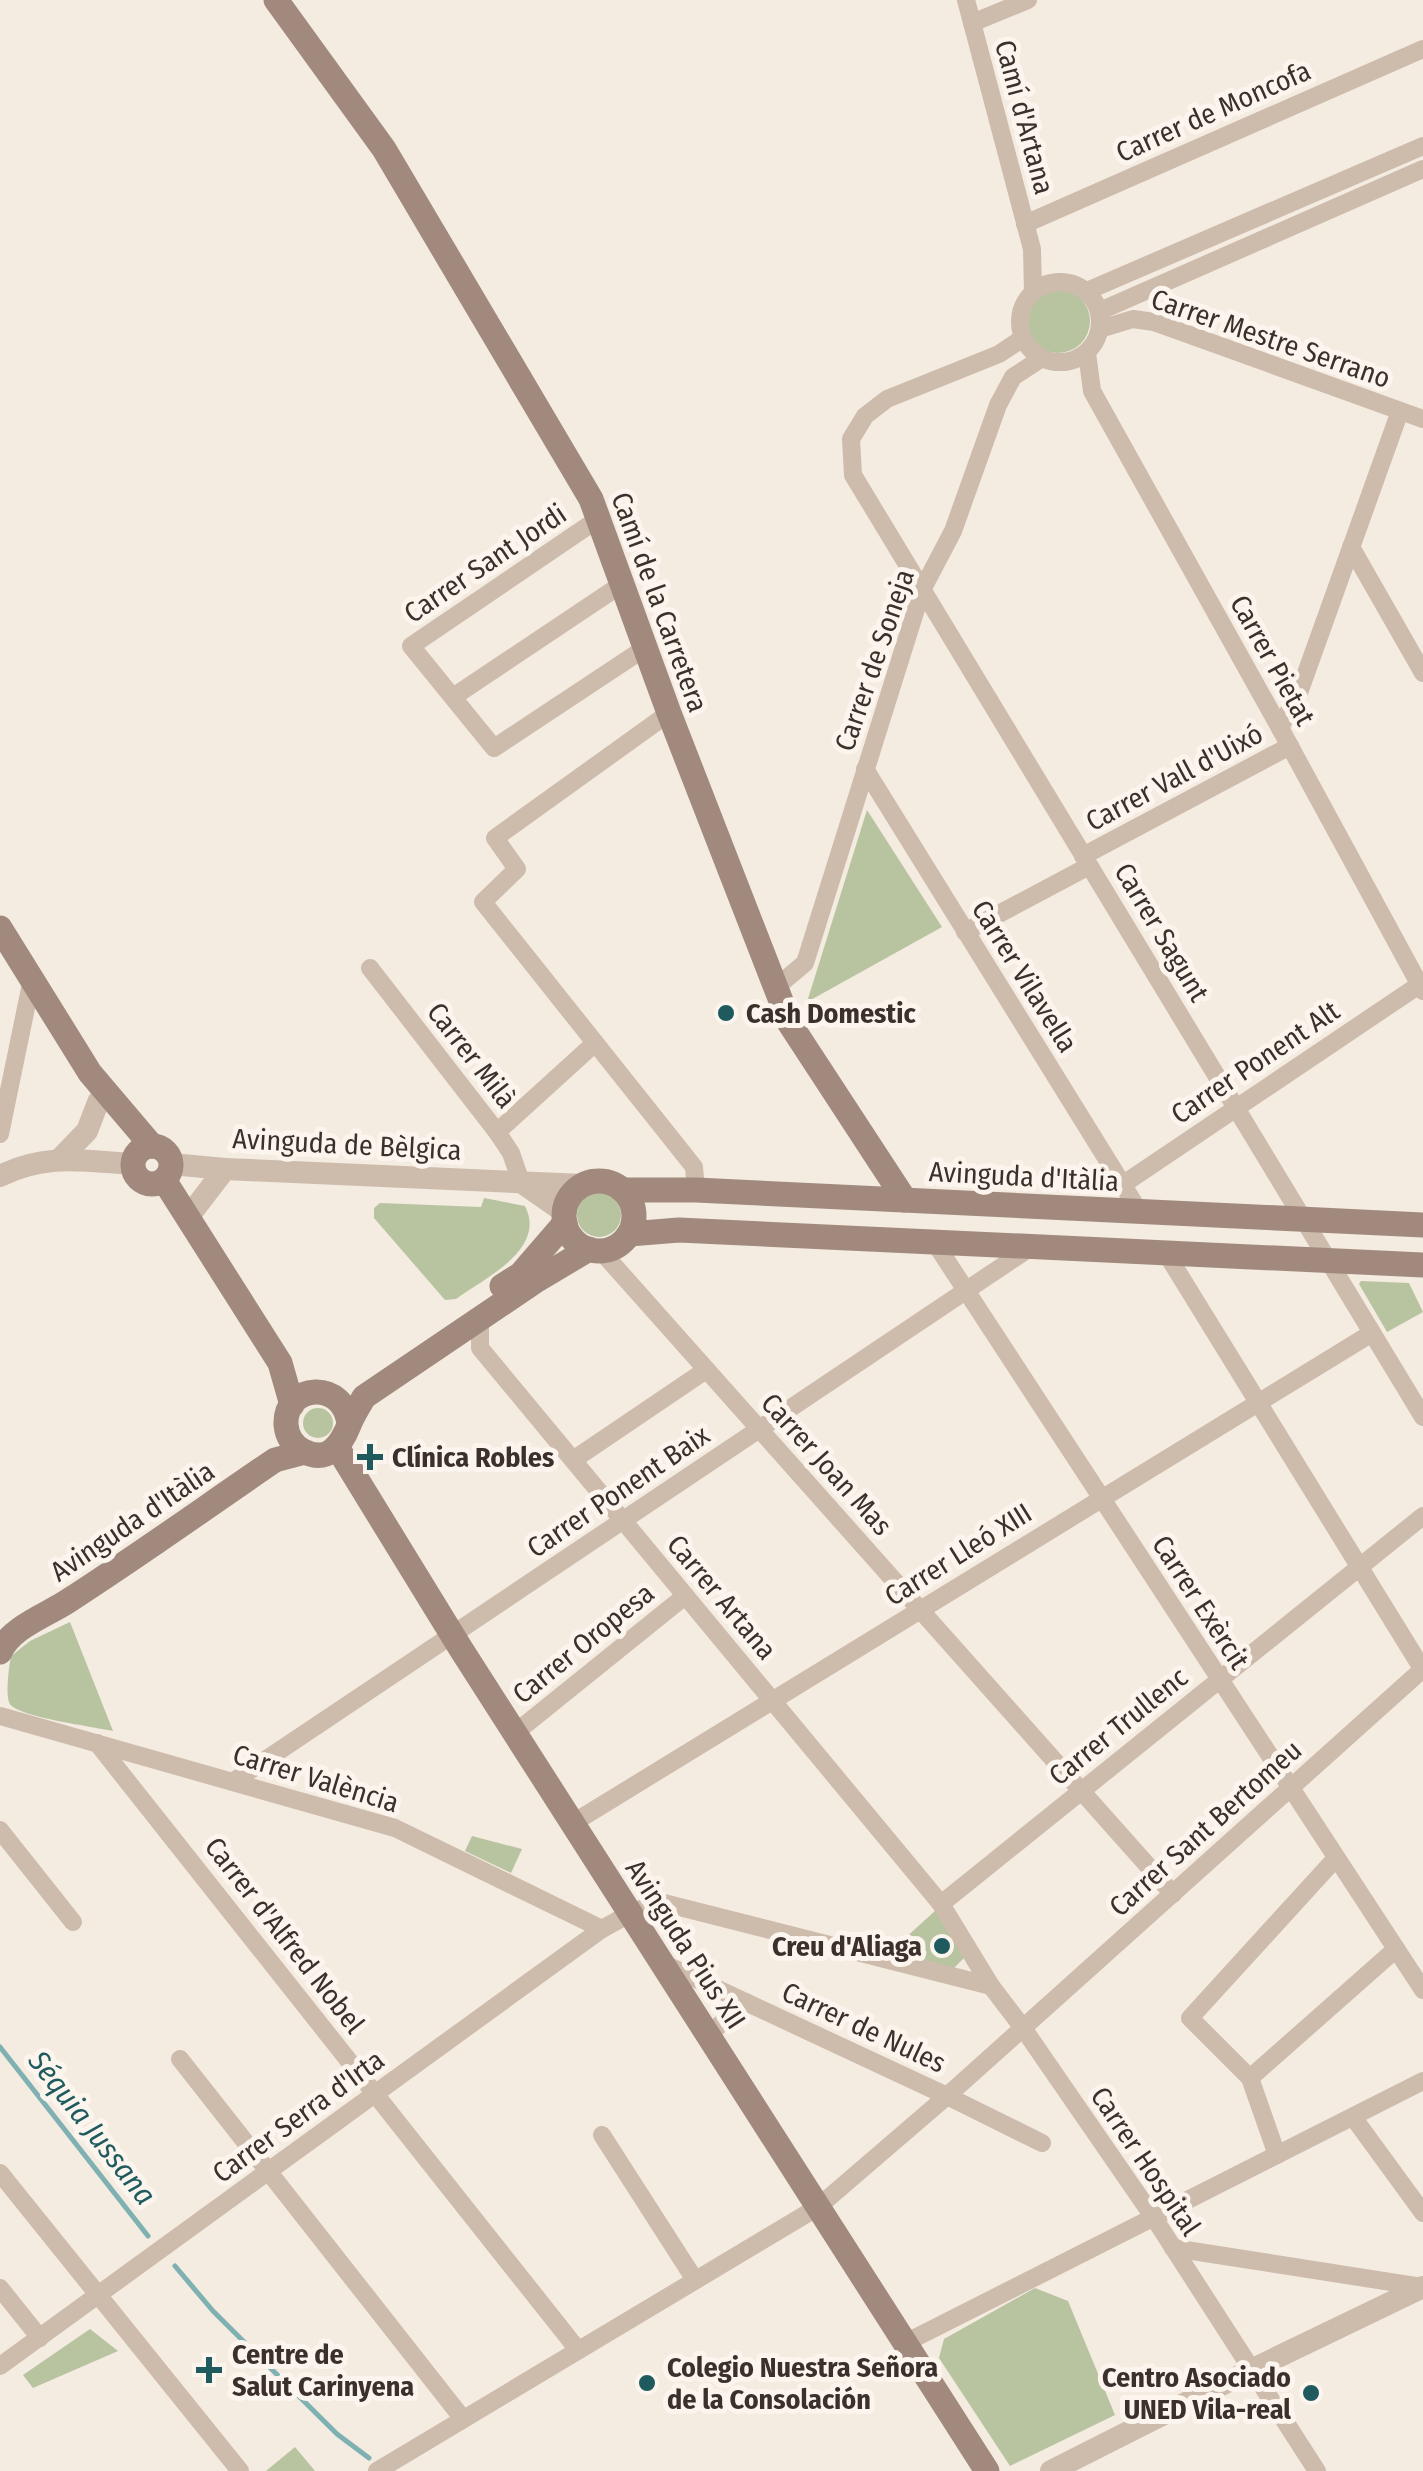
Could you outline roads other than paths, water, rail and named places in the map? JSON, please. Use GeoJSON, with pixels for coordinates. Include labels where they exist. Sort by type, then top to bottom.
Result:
{"type":"FeatureCollection","features":[{"type":"Feature","properties":{"kind":"main road","name":"Camí de la Carretera"},"geometry":{"type":"LineString","coordinates":[[276,0],[384,150],[592,500],[669,713],[790,1024],[906,1200]]}},
{"type":"Feature","properties":{"kind":"main road"},"geometry":{"type":"LineString","coordinates":[[0,928],[90,1074],[188,1216],[305,1403]]}},
{"type":"Feature","properties":{"kind":"main road"},"geometry":{"type":"LineString","coordinates":[[90,1074],[99,1100],[150,1163]]}},
{"type":"Feature","properties":{"kind":"main road"},"geometry":{"type":"LineString","coordinates":[[305,1403],[291,1440],[305,1452],[324,1454],[343,1436],[364,1397],[537,1280],[595,1250],[612,1248],[621,1242],[629,1234],[634,1210],[622,1190],[604,1181],[583,1184],[574,1192],[567,1201],[564,1217],[573,1240],[595,1250]]}},
{"type":"Feature","properties":{"kind":"main road","name":"Avinguda d'Itàlia"},"geometry":{"type":"LineString","coordinates":[[622,1190],[696,1190],[1423,1225]]}},
{"type":"Feature","properties":{"kind":"main road","name":"Avinguda d'Itàlia"},"geometry":{"type":"LineString","coordinates":[[0,1622],[61,1592],[265,1450],[305,1403],[355,1386],[521,1274],[564,1217]]}},
{"type":"Feature","properties":{"kind":"main road"},"geometry":{"type":"LineString","coordinates":[[629,1234],[679,1230],[1423,1266]]}},
{"type":"Feature","properties":{"kind":"main road"},"geometry":{"type":"LineString","coordinates":[[305,1403],[344,1406],[343,1436]]}},
{"type":"Feature","properties":{"kind":"main road","name":"Avinguda Pius XII"},"geometry":{"type":"LineString","coordinates":[[343,1436],[453,1635],[987,2471]]}},
{"type":"Feature","properties":{"kind":"main road","name":"Avinguda d'Itàlia"},"geometry":{"type":"LineString","coordinates":[[0,1652],[17,1632],[66,1603],[274,1460],[305,1452]]}},
{"type":"Feature","properties":{"kind":"street","name":"Camí d'Artana"},"geometry":{"type":"LineString","coordinates":[[966,0],[1032,248],[1033,292]]}},
{"type":"Feature","properties":{"kind":"street"},"geometry":{"type":"LineString","coordinates":[[972,23],[1028,0]]}},
{"type":"Feature","properties":{"kind":"street","name":"Carrer de Moncofa"},"geometry":{"type":"LineString","coordinates":[[1025,224],[1423,49]]}},
{"type":"Feature","properties":{"kind":"street"},"geometry":{"type":"LineString","coordinates":[[1087,291],[1423,146]]}},
{"type":"Feature","properties":{"kind":"street"},"geometry":{"type":"LineString","coordinates":[[1100,320],[1423,170]]}},
{"type":"Feature","properties":{"kind":"street","name":"Camí d'Artana"},"geometry":{"type":"LineString","coordinates":[[1032,248],[1058,281]]}},
{"type":"Feature","properties":{"kind":"street"},"geometry":{"type":"LineString","coordinates":[[1058,281],[1074,283],[1087,291],[1095,300],[1100,320],[1095,342],[1086,353],[1065,362],[1053,362],[1031,350],[1023,338],[1020,313],[1033,292],[1058,281]]}},
{"type":"Feature","properties":{"kind":"street","name":"Carrer Mestre Serrano"},"geometry":{"type":"LineString","coordinates":[[1100,320],[1133,318],[1154,322],[1423,419]]}},
{"type":"Feature","properties":{"kind":"street","name":"Carrer Sagunt"},"geometry":{"type":"LineString","coordinates":[[1023,338],[999,354],[888,399],[865,416],[850,440],[853,476],[1423,1417]]}},
{"type":"Feature","properties":{"kind":"street","name":"Carrer Pietat"},"geometry":{"type":"LineString","coordinates":[[1086,353],[1092,392],[1421,988]]}},
{"type":"Feature","properties":{"kind":"street","name":"Carrer de Soneja"},"geometry":{"type":"LineString","coordinates":[[774,988],[805,963],[922,590],[953,531],[998,405],[1013,377],[1042,358]]}},
{"type":"Feature","properties":{"kind":"street"},"geometry":{"type":"LineString","coordinates":[[1280,728],[1300,690],[1400,411]]}},
{"type":"Feature","properties":{"kind":"street","name":"Carrer Sant Jordi"},"geometry":{"type":"LineString","coordinates":[[598,519],[410,646],[494,748],[645,648]]}},
{"type":"Feature","properties":{"kind":"street"},"geometry":{"type":"LineString","coordinates":[[1351,547],[1423,672]]}},
{"type":"Feature","properties":{"kind":"street"},"geometry":{"type":"LineString","coordinates":[[453,698],[622,584]]}},
{"type":"Feature","properties":{"kind":"street"},"geometry":{"type":"LineString","coordinates":[[669,713],[495,838],[518,869],[482,902],[694,1167],[696,1190]]}},
{"type":"Feature","properties":{"kind":"street","name":"Carrer Vall d'Uixó"},"geometry":{"type":"LineString","coordinates":[[965,932],[1290,746]]}},
{"type":"Feature","properties":{"kind":"street","name":"Carrer Vilavella"},"geometry":{"type":"LineString","coordinates":[[866,770],[1139,1211]]}},
{"type":"Feature","properties":{"kind":"street","name":"Carrer Milà"},"geometry":{"type":"LineString","coordinates":[[370,968],[497,1132],[521,1182]]}},
{"type":"Feature","properties":{"kind":"street"},"geometry":{"type":"LineString","coordinates":[[0,1134],[32,979]]}},
{"type":"Feature","properties":{"kind":"street","name":"Carrer Ponent Alt"},"geometry":{"type":"LineString","coordinates":[[1122,1185],[1421,988]]}},
{"type":"Feature","properties":{"kind":"street"},"geometry":{"type":"LineString","coordinates":[[497,1132],[596,1043]]}},
{"type":"Feature","properties":{"kind":"street"},"geometry":{"type":"LineString","coordinates":[[60,1159],[86,1131],[99,1100]]}},
{"type":"Feature","properties":{"kind":"street","name":"Avinguda de Bèlgica"},"geometry":{"type":"LineString","coordinates":[[0,1176],[32,1162],[60,1159],[583,1184]]}},
{"type":"Feature","properties":{"kind":"street"},"geometry":{"type":"LineString","coordinates":[[188,1216],[224,1169]]}},
{"type":"Feature","properties":{"kind":"street"},"geometry":{"type":"LineString","coordinates":[[521,1182],[564,1217]]}},
{"type":"Feature","properties":{"kind":"street","name":"Carrer Exèrcit"},"geometry":{"type":"LineString","coordinates":[[935,1242],[1423,1990]]}},
{"type":"Feature","properties":{"kind":"street","name":"Carrer Ponent Baix"},"geometry":{"type":"LineString","coordinates":[[234,1782],[1032,1247]]}},
{"type":"Feature","properties":{"kind":"street","name":"Carrer Joan Mas"},"geometry":{"type":"LineString","coordinates":[[595,1250],[1172,1894]]}},
{"type":"Feature","properties":{"kind":"street"},"geometry":{"type":"LineString","coordinates":[[1166,1253],[1423,1669]]}},
{"type":"Feature","properties":{"kind":"street","name":"Carrer Artana"},"geometry":{"type":"LineString","coordinates":[[480,1319],[480,1348],[941,1904],[991,1986]]}},
{"type":"Feature","properties":{"kind":"street","name":"Carrer Lleó XIII"},"geometry":{"type":"LineString","coordinates":[[573,1823],[1372,1332]]}},
{"type":"Feature","properties":{"kind":"street"},"geometry":{"type":"LineString","coordinates":[[573,1460],[706,1370]]}},
{"type":"Feature","properties":{"kind":"street","name":"Carrer Trullenc"},"geometry":{"type":"LineString","coordinates":[[941,1904],[1423,1516]]}},
{"type":"Feature","properties":{"kind":"street","name":"Carrer Oropesa"},"geometry":{"type":"LineString","coordinates":[[515,1733],[686,1596]]}},
{"type":"Feature","properties":{"kind":"street","name":"Carrer Sant Bertomeu"},"geometry":{"type":"LineString","coordinates":[[377,2471],[818,2207],[948,2096],[1423,1669]]}},
{"type":"Feature","properties":{"kind":"street","name":"Carrer València"},"geometry":{"type":"LineString","coordinates":[[0,1716],[395,1828],[602,1928]]}},
{"type":"Feature","properties":{"kind":"street","name":"Carrer d'Alfred Nobel"},"geometry":{"type":"LineString","coordinates":[[96,1743],[578,2350]]}},
{"type":"Feature","properties":{"kind":"street"},"geometry":{"type":"LineString","coordinates":[[0,1830],[73,1922]]}},
{"type":"Feature","properties":{"kind":"street"},"geometry":{"type":"LineString","coordinates":[[1277,2156],[1250,2078],[1190,2018],[1336,1858]]}},
{"type":"Feature","properties":{"kind":"street"},"geometry":{"type":"LineString","coordinates":[[630,1913],[660,1902],[991,1986]]}},
{"type":"Feature","properties":{"kind":"street","name":"Carrer Serra d'Irta"},"geometry":{"type":"LineString","coordinates":[[0,2366],[602,1928],[630,1913]]}},
{"type":"Feature","properties":{"kind":"street"},"geometry":{"type":"LineString","coordinates":[[1250,2078],[1396,1948]]}},
{"type":"Feature","properties":{"kind":"street","name":"Carrer de Nules"},"geometry":{"type":"LineString","coordinates":[[662,1962],[1042,2143]]}},
{"type":"Feature","properties":{"kind":"street","name":"Carrer Hospital"},"geometry":{"type":"LineString","coordinates":[[991,1986],[1154,2218],[1318,2471]]}},
{"type":"Feature","properties":{"kind":"street"},"geometry":{"type":"LineString","coordinates":[[708,2035],[746,2002]]}},
{"type":"Feature","properties":{"kind":"street"},"geometry":{"type":"LineString","coordinates":[[180,2060],[463,2420]]}},
{"type":"Feature","properties":{"kind":"street"},"geometry":{"type":"LineString","coordinates":[[905,2343],[1423,2082]]}},
{"type":"Feature","properties":{"kind":"street"},"geometry":{"type":"LineString","coordinates":[[1353,2117],[1423,2213]]}},
{"type":"Feature","properties":{"kind":"street"},"geometry":{"type":"LineString","coordinates":[[602,2135],[695,2280]]}},
{"type":"Feature","properties":{"kind":"street"},"geometry":{"type":"LineString","coordinates":[[0,2172],[240,2471]]}},
{"type":"Feature","properties":{"kind":"street"},"geometry":{"type":"LineString","coordinates":[[1173,2248],[1423,2287]]}},
{"type":"Feature","properties":{"kind":"street"},"geometry":{"type":"LineString","coordinates":[[1051,2471],[1423,2287]]}},
{"type":"Feature","properties":{"kind":"street"},"geometry":{"type":"LineString","coordinates":[[0,2288],[40,2338]]}},
{"type":"Feature","properties":{"kind":"waterway","name":"Séquia Jussana"},"geometry":{"type":"LineString","coordinates":[[0,2047],[148,2236]]}},
{"type":"Feature","properties":{"kind":"waterway","name":"Séquia Jussana"},"geometry":{"type":"LineString","coordinates":[[175,2266],[213,2311],[337,2434],[369,2458]]}},
{"type":"Feature","properties":{"kind":"place","name":"Cash Domestic"},"geometry":{"type":"Point","coordinates":[726,1013]}},
{"type":"Feature","properties":{"kind":"place","name":"Clínica Robles"},"geometry":{"type":"Point","coordinates":[370,1457]}},
{"type":"Feature","properties":{"kind":"place","name":"Creu d'Aliaga"},"geometry":{"type":"Point","coordinates":[942,1946]}},
{"type":"Feature","properties":{"kind":"place","name":"Centre de Salut Carinyena"},"geometry":{"type":"Point","coordinates":[209,2370]}},
{"type":"Feature","properties":{"kind":"place","name":"Colegio Nuestra Señora de la Consolación"},"geometry":{"type":"Point","coordinates":[647,2383]}},
{"type":"Feature","properties":{"kind":"place","name":"Centro Asociado UNED Vila-real"},"geometry":{"type":"Point","coordinates":[1311,2393]}}]}
